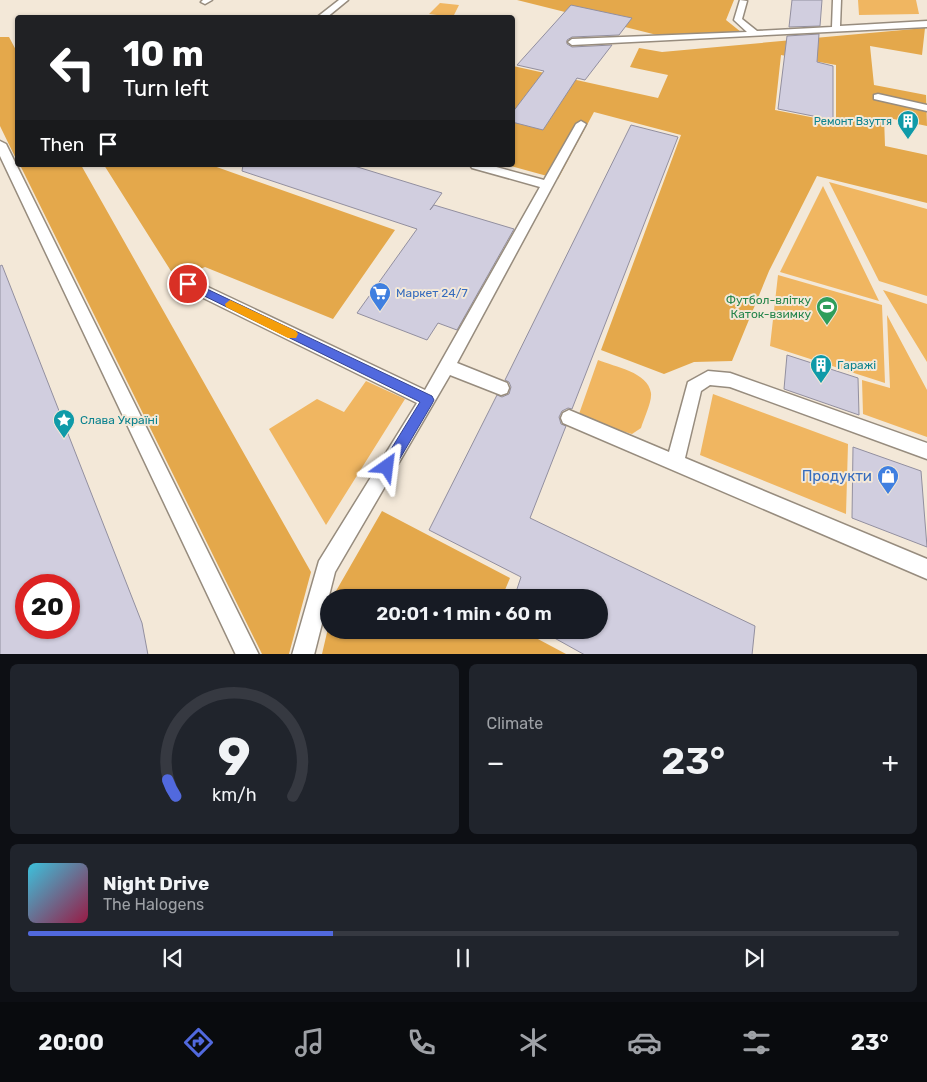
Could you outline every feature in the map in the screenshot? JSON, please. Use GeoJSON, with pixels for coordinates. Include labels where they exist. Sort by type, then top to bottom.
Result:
{"type":"FeatureCollection","features":[{"type":"Feature","properties":{"kind":"lane"},"geometry":{"type":"LineString","coordinates":[[324,15],[344,0]]}},
{"type":"Feature","properties":{"kind":"lane"},"geometry":{"type":"LineString","coordinates":[[836,29],[837,0]]}},
{"type":"Feature","properties":{"kind":"lane"},"geometry":{"type":"LineString","coordinates":[[743,1],[738,20],[755,34]]}},
{"type":"Feature","properties":{"kind":"lane"},"geometry":{"type":"LineString","coordinates":[[572,42],[927,24]]}},
{"type":"Feature","properties":{"kind":"lane"},"geometry":{"type":"LineString","coordinates":[[878,98],[927,108]]}},
{"type":"Feature","properties":{"kind":"lane"},"geometry":{"type":"LineString","coordinates":[[303,654],[326,568],[428,400],[581,124]]}},
{"type":"Feature","properties":{"kind":"lane"},"geometry":{"type":"LineString","coordinates":[[0,144],[248,654]]}},
{"type":"Feature","properties":{"kind":"lane"},"geometry":{"type":"LineString","coordinates":[[483,167],[547,184]]}},
{"type":"Feature","properties":{"kind":"lane"},"geometry":{"type":"LineString","coordinates":[[188,284],[428,400]]}},
{"type":"Feature","properties":{"kind":"lane"},"geometry":{"type":"LineString","coordinates":[[447,366],[501,388]]}},
{"type":"Feature","properties":{"kind":"lane"},"geometry":{"type":"LineString","coordinates":[[675,463],[694,387],[708,378],[730,380],[927,451]]}},
{"type":"Feature","properties":{"kind":"lane"},"geometry":{"type":"LineString","coordinates":[[569,418],[927,569]]}},
{"type":"Feature","properties":{"kind":"shaded area"},"geometry":{"type":"Polygon","coordinates":[[[517,0],[734,0],[726,20],[741,32],[657,35],[517,0]]]}},
{"type":"Feature","properties":{"kind":"shaded area"},"geometry":{"type":"Polygon","coordinates":[[[858,0],[916,0],[919,14],[859,15],[858,0]]]}},
{"type":"Feature","properties":{"kind":"shaded area"},"geometry":{"type":"Polygon","coordinates":[[[440,3],[459,5],[454,15],[429,14],[440,3]]]}},
{"type":"Feature","properties":{"kind":"shaded area"},"geometry":{"type":"Polygon","coordinates":[[[925,28],[922,55],[870,46],[874,85],[926,95],[927,126],[884,117],[885,146],[927,155],[927,203],[817,176],[769,271],[732,361],[694,362],[664,374],[601,350],[681,135],[594,112],[558,179],[514,167],[515,66],[658,98],[668,75],[630,67],[639,48],[662,52],[925,28]],[[781,55],[775,110],[836,122],[836,65],[781,55]]]}},
{"type":"Feature","properties":{"kind":"shaded area"},"geometry":{"type":"Polygon","coordinates":[[[0,37],[9,37],[15,48],[15,157],[0,126],[0,37]]]}},
{"type":"Feature","properties":{"kind":"shaded area"},"geometry":{"type":"Polygon","coordinates":[[[21,167],[82,167],[311,572],[289,654],[262,654],[21,167]]]}},
{"type":"Feature","properties":{"kind":"shaded area"},"geometry":{"type":"Polygon","coordinates":[[[105,167],[217,167],[395,230],[333,319],[205,267],[176,279],[105,167]]]}},
{"type":"Feature","properties":{"kind":"shaded area"},"geometry":{"type":"Polygon","coordinates":[[[829,182],[927,209],[927,296],[879,281],[829,182]]]}},
{"type":"Feature","properties":{"kind":"shaded area"},"geometry":{"type":"Polygon","coordinates":[[[823,186],[879,301],[780,272],[823,186]]]}},
{"type":"Feature","properties":{"kind":"shaded area","name":"Футбол-влітку Каток-взимку"},"geometry":{"type":"Polygon","coordinates":[[[778,275],[882,305],[885,383],[770,346],[778,275]]]}},
{"type":"Feature","properties":{"kind":"shaded area"},"geometry":{"type":"Polygon","coordinates":[[[883,290],[927,304],[927,362],[883,290]]]}},
{"type":"Feature","properties":{"kind":"shaded area"},"geometry":{"type":"Polygon","coordinates":[[[887,315],[927,390],[927,437],[863,414],[862,380],[890,388],[887,315]]]}},
{"type":"Feature","properties":{"kind":"shaded area"},"geometry":{"type":"Polygon","coordinates":[[[598,360],[630,371],[644,380],[649,386],[651,397],[648,410],[641,428],[632,434],[579,414],[598,360]]]}},
{"type":"Feature","properties":{"kind":"shaded area"},"geometry":{"type":"Polygon","coordinates":[[[366,381],[405,399],[326,525],[269,429],[317,399],[344,412],[366,381]]]}},
{"type":"Feature","properties":{"kind":"shaded area"},"geometry":{"type":"Polygon","coordinates":[[[713,394],[848,444],[846,514],[700,455],[713,394]]]}},
{"type":"Feature","properties":{"kind":"shaded area"},"geometry":{"type":"Polygon","coordinates":[[[382,511],[510,578],[505,589],[337,589],[382,511]]]}},
{"type":"Feature","properties":{"kind":"shaded area"},"geometry":{"type":"Polygon","coordinates":[[[326,639],[538,639],[566,654],[322,654],[326,639]]]}},
{"type":"Feature","properties":{"kind":"building"},"geometry":{"type":"Polygon","coordinates":[[[792,0],[822,0],[820,26],[789,27],[792,0]]]}},
{"type":"Feature","properties":{"kind":"building"},"geometry":{"type":"Polygon","coordinates":[[[571,5],[632,18],[619,35],[572,37],[567,40],[567,44],[572,47],[612,45],[585,80],[577,78],[543,130],[515,123],[515,109],[544,71],[517,65],[571,5]]]}},
{"type":"Feature","properties":{"kind":"building"},"geometry":{"type":"Polygon","coordinates":[[[819,34],[817,62],[833,66],[833,120],[778,109],[787,36],[819,34]]]}},
{"type":"Feature","properties":{"kind":"building"},"geometry":{"type":"Polygon","coordinates":[[[631,125],[678,137],[572,409],[568,408],[562,411],[559,417],[561,424],[566,426],[530,518],[755,626],[752,654],[583,654],[556,639],[608,639],[608,589],[517,589],[521,577],[429,530],[497,395],[502,397],[509,394],[511,387],[509,382],[505,380],[631,125]]]}},
{"type":"Feature","properties":{"kind":"building"},"geometry":{"type":"Polygon","coordinates":[[[243,167],[358,167],[442,193],[430,210],[434,205],[514,229],[457,330],[438,323],[427,340],[357,313],[417,229],[242,171],[243,167]]]}},
{"type":"Feature","properties":{"kind":"building"},"geometry":{"type":"Polygon","coordinates":[[[2,265],[142,623],[148,654],[0,654],[0,266],[2,265]]]}},
{"type":"Feature","properties":{"kind":"building","name":"Гаражі"},"geometry":{"type":"Polygon","coordinates":[[[787,355],[858,378],[859,415],[784,389],[787,355]]]}},
{"type":"Feature","properties":{"kind":"building","name":"Продукти"},"geometry":{"type":"Polygon","coordinates":[[[853,447],[921,471],[927,547],[852,518],[853,447]]]}},
{"type":"Feature","properties":{"kind":"slow traffic"},"geometry":{"type":"LineString","coordinates":[[230,304],[292,334]]}},
{"type":"Feature","properties":{"kind":"place","name":"Ремонт Взуття"},"geometry":{"type":"Point","coordinates":[908,140]}},
{"type":"Feature","properties":{"kind":"place","name":"Маркет 24/7"},"geometry":{"type":"Point","coordinates":[380,312]}},
{"type":"Feature","properties":{"kind":"place","name":"Футбол-влітку Каток-взимку"},"geometry":{"type":"Point","coordinates":[827,326]}},
{"type":"Feature","properties":{"kind":"place","name":"Гаражі"},"geometry":{"type":"Point","coordinates":[821,384]}},
{"type":"Feature","properties":{"kind":"place","name":"Слава Україні"},"geometry":{"type":"Point","coordinates":[64,439]}},
{"type":"Feature","properties":{"kind":"place","name":"Продукти"},"geometry":{"type":"Point","coordinates":[888,495]}},
{"type":"Feature","properties":{"kind":"route"},"geometry":{"type":"LineString","coordinates":[[188,284],[428,400],[387,467]]}}]}
